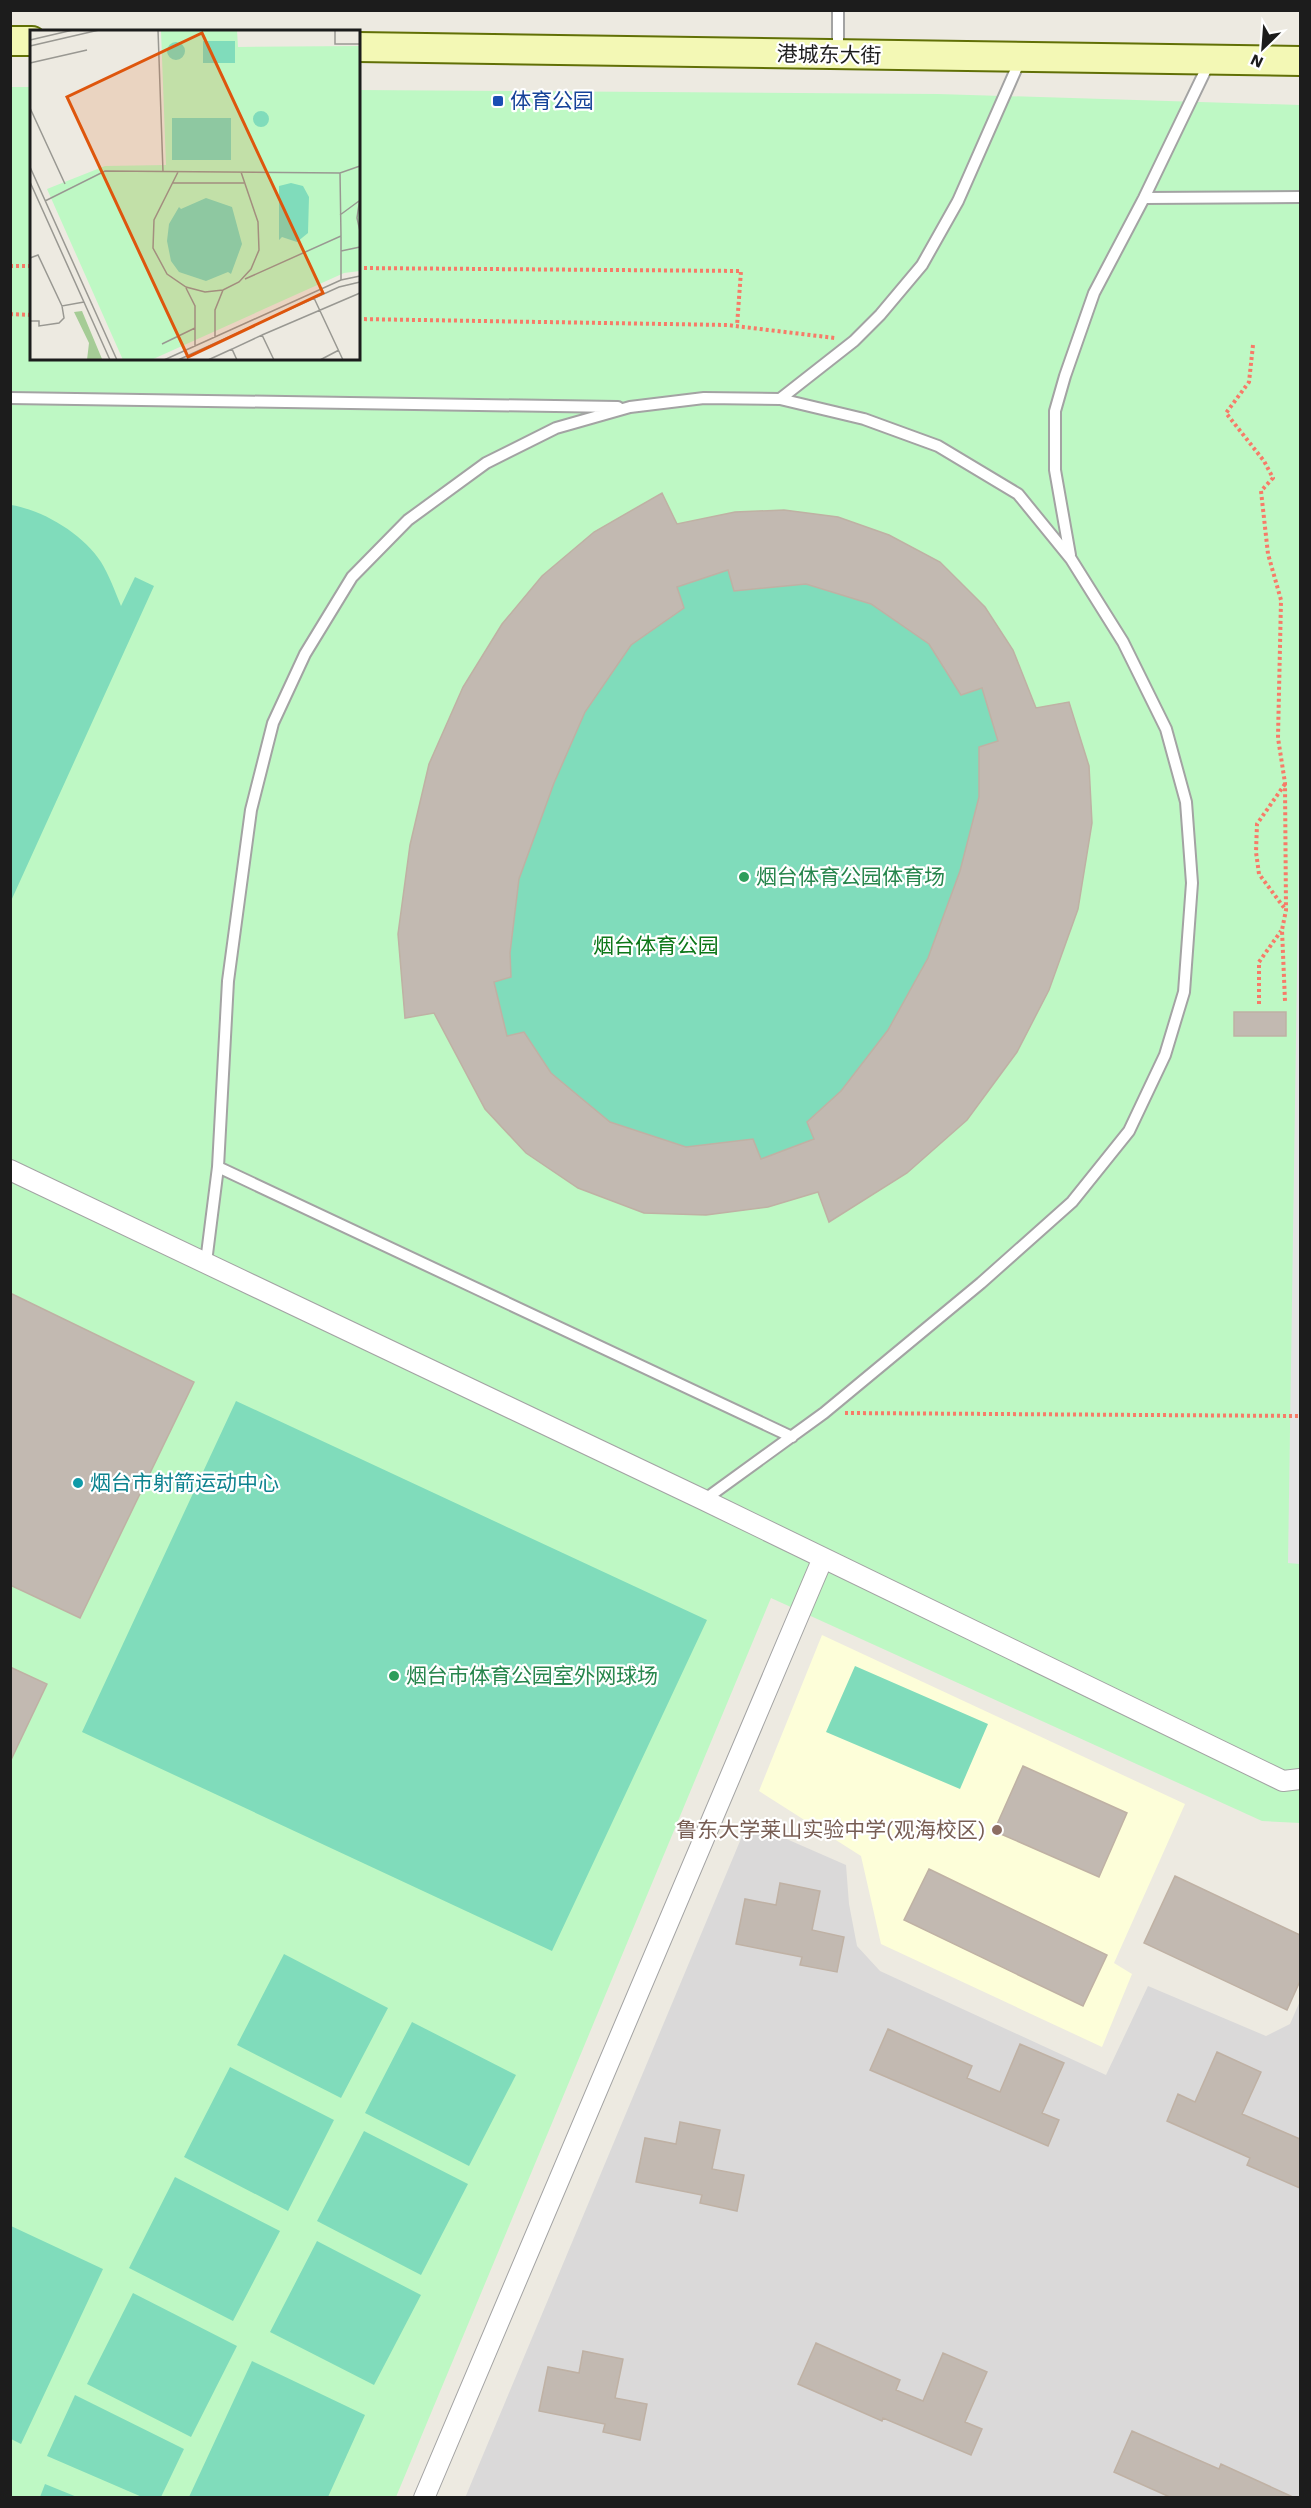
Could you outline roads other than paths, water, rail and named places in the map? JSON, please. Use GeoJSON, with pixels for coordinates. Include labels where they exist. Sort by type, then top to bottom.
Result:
{"type":"FeatureCollection","features":[{"type":"Feature","properties":{"kind":"main road"},"geometry":{"type":"LineString","coordinates":[[10,41],[30,41]]}},
{"type":"Feature","properties":{"kind":"main road","name":"港城东大街"},"geometry":{"type":"LineString","coordinates":[[360,47],[1300,61]]}},
{"type":"Feature","properties":{"kind":"street"},"geometry":{"type":"LineString","coordinates":[[10,1170],[704,1500],[1283,1781],[1300,1779]]}},
{"type":"Feature","properties":{"kind":"street"},"geometry":{"type":"LineString","coordinates":[[424,2498],[823,1558]]}},
{"type":"Feature","properties":{"kind":"lane"},"geometry":{"type":"LineString","coordinates":[[837,55],[838,10]]}},
{"type":"Feature","properties":{"kind":"lane"},"geometry":{"type":"LineString","coordinates":[[780,399],[854,341],[880,315],[922,265],[958,201],[1022,57]]}},
{"type":"Feature","properties":{"kind":"lane"},"geometry":{"type":"LineString","coordinates":[[1071,559],[1055,470],[1055,411],[1072,350],[1094,293],[1144,198],[1210,60]]}},
{"type":"Feature","properties":{"kind":"lane"},"geometry":{"type":"LineString","coordinates":[[1144,198],[1300,196]]}},
{"type":"Feature","properties":{"kind":"lane"},"geometry":{"type":"LineString","coordinates":[[10,398],[630,407],[704,399],[780,399],[864,419],[938,446],[1018,494],[1071,559],[1124,642],[1166,729],[1186,802],[1192,883],[1184,992],[1165,1055],[1129,1131],[1072,1202],[981,1283],[824,1413],[704,1500]]}},
{"type":"Feature","properties":{"kind":"lane"},"geometry":{"type":"LineString","coordinates":[[206,1262],[218,1167],[228,981],[251,810],[273,723],[305,654],[352,577],[408,520],[486,463],[556,428],[630,407]]}},
{"type":"Feature","properties":{"kind":"lane"},"geometry":{"type":"LineString","coordinates":[[218,1167],[792,1437]]}},
{"type":"Feature","properties":{"kind":"place","name":"体育公园"},"geometry":{"type":"Point","coordinates":[498,101]}},
{"type":"Feature","properties":{"kind":"place","name":"烟台体育公园体育场"},"geometry":{"type":"Point","coordinates":[744,877]}},
{"type":"Feature","properties":{"kind":"place","name":"烟台市射箭运动中心"},"geometry":{"type":"Point","coordinates":[78,1483]}},
{"type":"Feature","properties":{"kind":"place","name":"烟台市体育公园室外网球场"},"geometry":{"type":"Point","coordinates":[394,1676]}},
{"type":"Feature","properties":{"kind":"place","name":"鲁东大学莱山实验中学(观海校区)"},"geometry":{"type":"Point","coordinates":[997,1830]}},
{"type":"Feature","properties":{"kind":"park label","name":"烟台体育公园"},"geometry":{"type":"Point","coordinates":[656,946]}}]}
